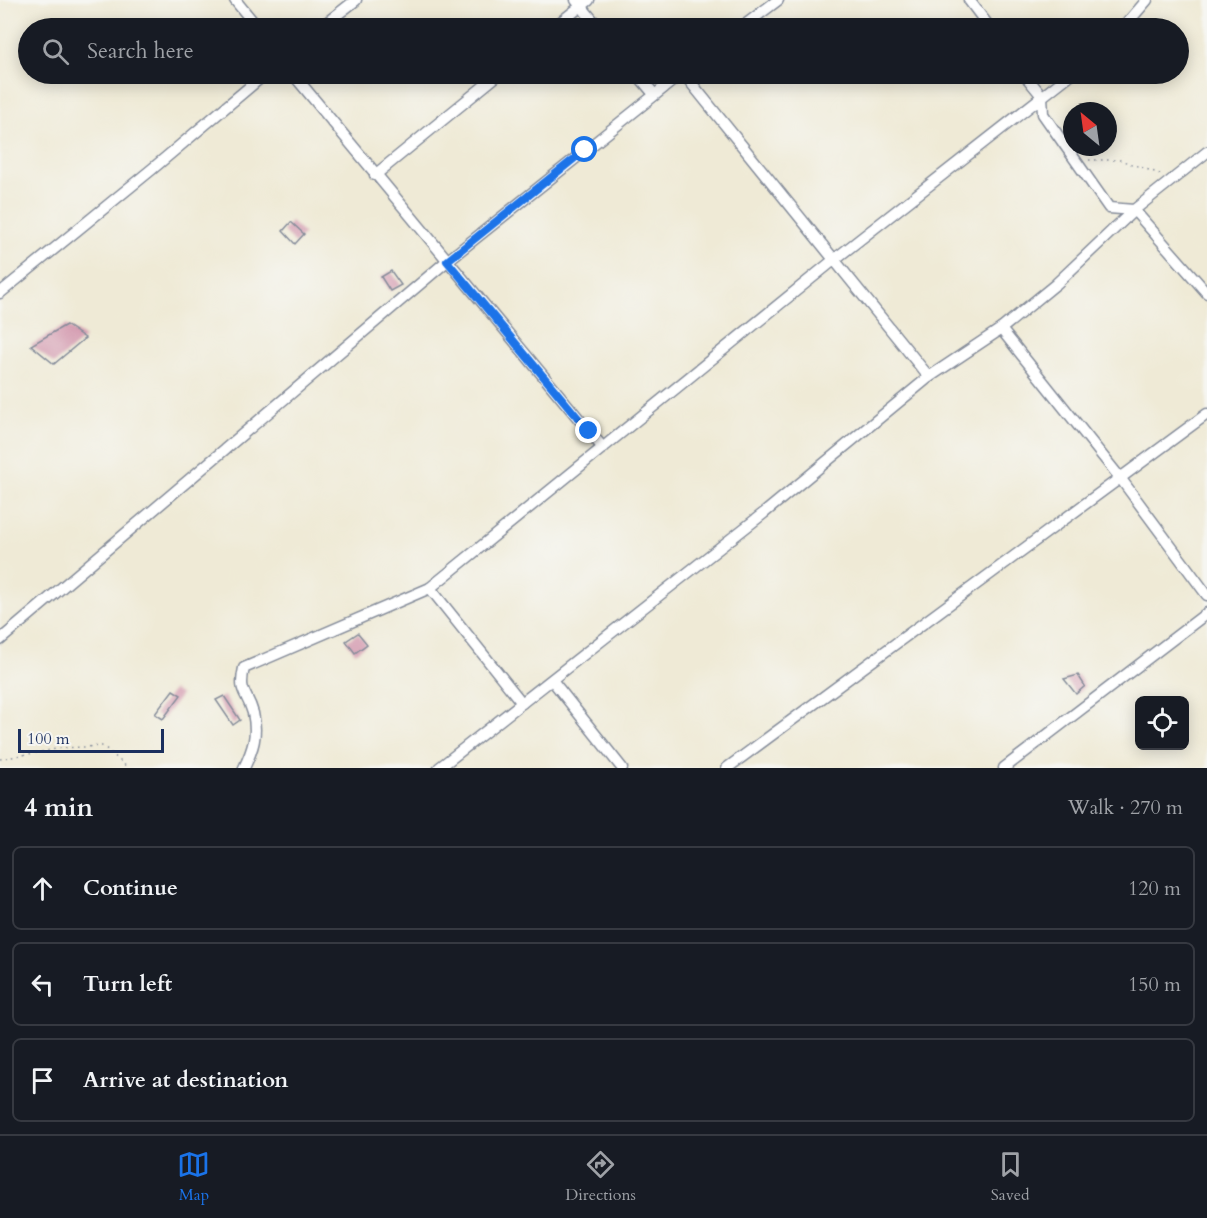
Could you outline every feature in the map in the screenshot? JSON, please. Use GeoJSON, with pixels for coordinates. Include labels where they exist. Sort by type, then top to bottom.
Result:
{"type":"FeatureCollection","features":[{"type":"Feature","properties":{"kind":"street"},"geometry":{"type":"LineString","coordinates":[[235,0],[250,18]]}},
{"type":"Feature","properties":{"kind":"street"},"geometry":{"type":"LineString","coordinates":[[333,18],[356,0]]}},
{"type":"Feature","properties":{"kind":"street"},"geometry":{"type":"LineString","coordinates":[[754,18],[778,0]]}},
{"type":"Feature","properties":{"kind":"street"},"geometry":{"type":"LineString","coordinates":[[969,0],[982,18]]}},
{"type":"Feature","properties":{"kind":"street"},"geometry":{"type":"LineString","coordinates":[[1131,18],[1146,0]]}},
{"type":"Feature","properties":{"kind":"street"},"geometry":{"type":"LineString","coordinates":[[564,18],[582,2],[592,18]]}},
{"type":"Feature","properties":{"kind":"street"},"geometry":{"type":"LineString","coordinates":[[0,293],[253,84]]}},
{"type":"Feature","properties":{"kind":"street"},"geometry":{"type":"LineString","coordinates":[[301,84],[603,448]]}},
{"type":"Feature","properties":{"kind":"street"},"geometry":{"type":"LineString","coordinates":[[375,175],[486,84]]}},
{"type":"Feature","properties":{"kind":"street"},"geometry":{"type":"LineString","coordinates":[[646,84],[654,94]]}},
{"type":"Feature","properties":{"kind":"street"},"geometry":{"type":"LineString","coordinates":[[0,639],[447,261],[668,84]]}},
{"type":"Feature","properties":{"kind":"street"},"geometry":{"type":"LineString","coordinates":[[691,84],[929,377]]}},
{"type":"Feature","properties":{"kind":"street"},"geometry":{"type":"LineString","coordinates":[[1032,84],[1042,96],[1043,114],[1109,208],[1134,210],[1207,293]]}},
{"type":"Feature","properties":{"kind":"street"},"geometry":{"type":"LineString","coordinates":[[244,768],[255,742],[253,713],[240,684],[244,668],[430,588],[835,259],[1058,84]]}},
{"type":"Feature","properties":{"kind":"street"},"geometry":{"type":"LineString","coordinates":[[439,768],[764,513],[929,377],[1001,328],[1056,284],[1134,210],[1207,152]]}},
{"type":"Feature","properties":{"kind":"street"},"geometry":{"type":"LineString","coordinates":[[1001,328],[1121,479],[1207,595]]}},
{"type":"Feature","properties":{"kind":"street"},"geometry":{"type":"LineString","coordinates":[[727,768],[1207,414]]}},
{"type":"Feature","properties":{"kind":"street"},"geometry":{"type":"LineString","coordinates":[[430,588],[522,703]]}},
{"type":"Feature","properties":{"kind":"street"},"geometry":{"type":"LineString","coordinates":[[1004,768],[1207,613]]}},
{"type":"Feature","properties":{"kind":"street"},"geometry":{"type":"LineString","coordinates":[[552,680],[622,768]]}},
{"type":"Feature","properties":{"kind":"path"},"geometry":{"type":"LineString","coordinates":[[1076,160],[1120,160],[1173,179]]}},
{"type":"Feature","properties":{"kind":"path"},"geometry":{"type":"LineString","coordinates":[[0,759],[62,748],[103,746],[128,768]]}},
{"type":"Feature","properties":{"kind":"building"},"geometry":{"type":"Polygon","coordinates":[[[291,222],[304,234],[295,244],[283,231],[291,222]]]}},
{"type":"Feature","properties":{"kind":"building"},"geometry":{"type":"Polygon","coordinates":[[[391,271],[401,285],[390,291],[381,277],[391,271]]]}},
{"type":"Feature","properties":{"kind":"building"},"geometry":{"type":"Polygon","coordinates":[[[66,325],[85,338],[54,364],[31,345],[66,325]]]}},
{"type":"Feature","properties":{"kind":"building"},"geometry":{"type":"Polygon","coordinates":[[[358,633],[367,644],[355,653],[346,641],[358,633]]]}},
{"type":"Feature","properties":{"kind":"building"},"geometry":{"type":"Polygon","coordinates":[[[1078,675],[1085,686],[1076,694],[1064,679],[1078,675]]]}},
{"type":"Feature","properties":{"kind":"building"},"geometry":{"type":"Polygon","coordinates":[[[173,690],[181,695],[163,719],[155,714],[173,690]]]}},
{"type":"Feature","properties":{"kind":"building"},"geometry":{"type":"Polygon","coordinates":[[[224,696],[240,720],[233,725],[216,700],[224,696]]]}},
{"type":"Feature","properties":{"kind":"route"},"geometry":{"type":"LineString","coordinates":[[585,150],[447,261],[589,431]]}}]}
